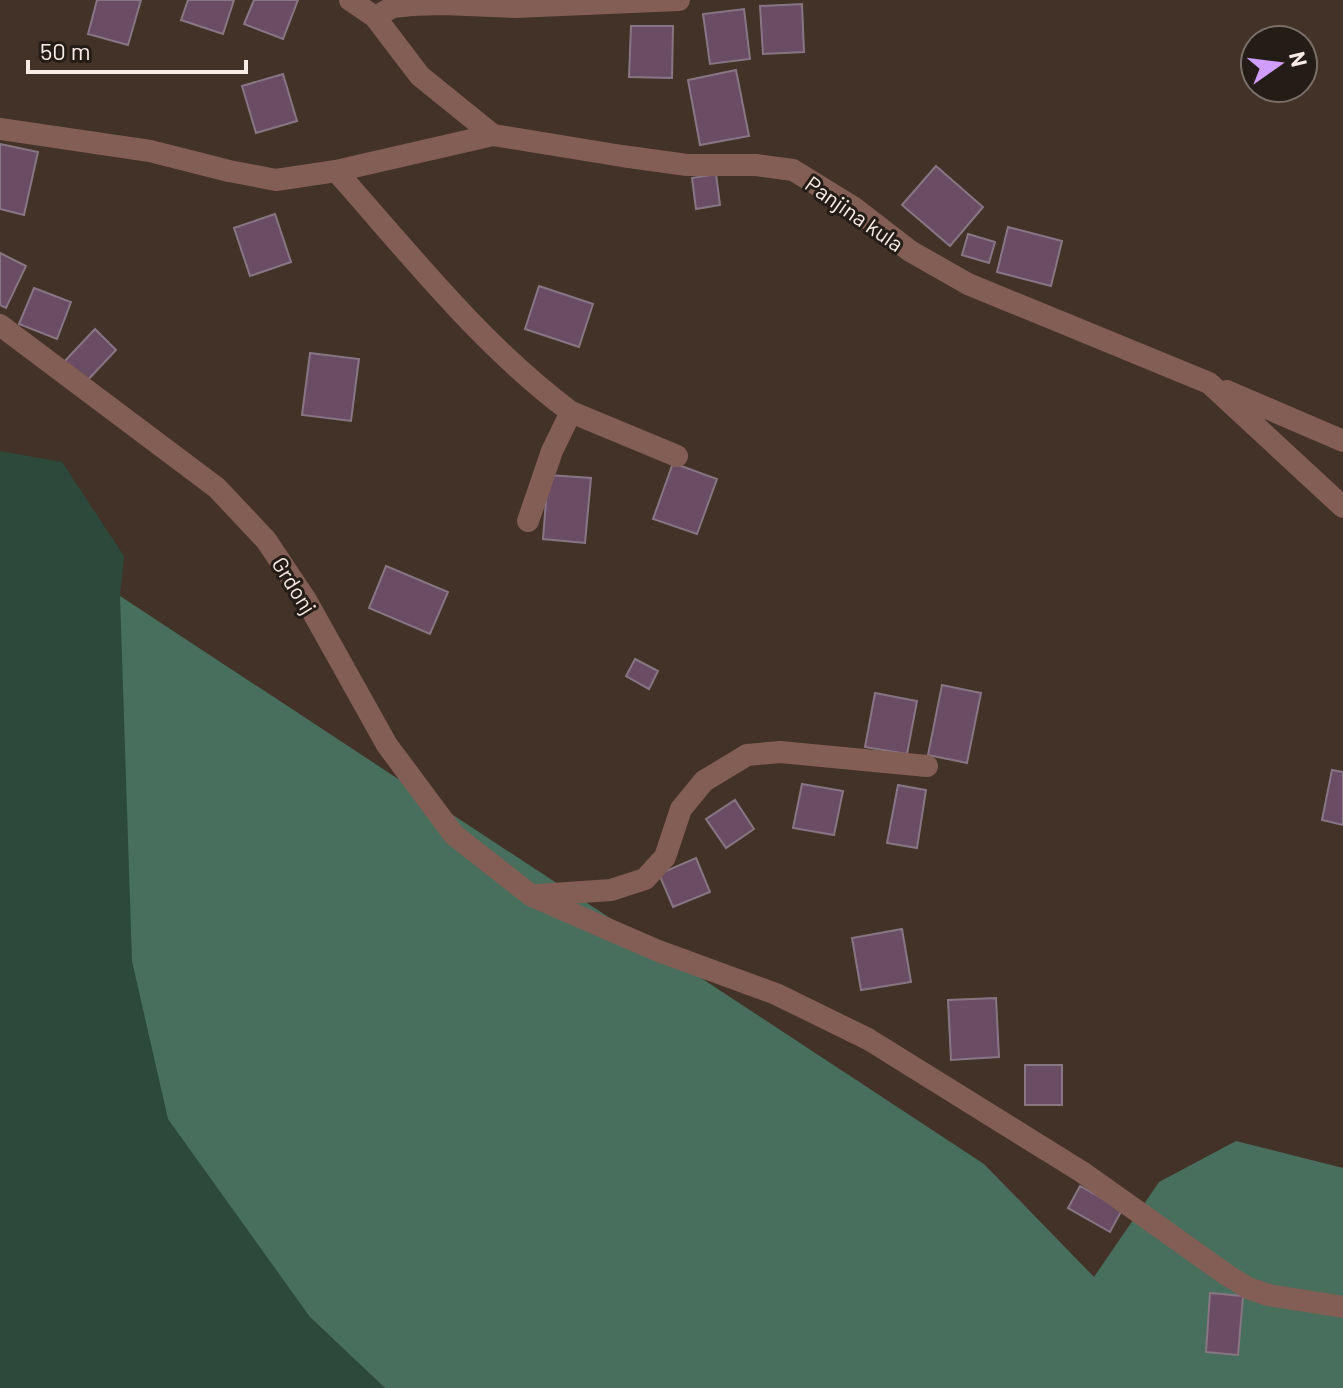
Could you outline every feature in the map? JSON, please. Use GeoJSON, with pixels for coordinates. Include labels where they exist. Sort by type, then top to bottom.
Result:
{"type":"FeatureCollection","features":[{"type":"Feature","properties":{"kind":"street"},"geometry":{"type":"LineString","coordinates":[[350,0],[375,17],[420,76],[493,135]]}},
{"type":"Feature","properties":{"kind":"street"},"geometry":{"type":"LineString","coordinates":[[375,17],[393,7],[412,5],[515,7],[679,0]]}},
{"type":"Feature","properties":{"kind":"street"},"geometry":{"type":"LineString","coordinates":[[0,129],[150,151],[276,180],[336,171],[493,135]]}},
{"type":"Feature","properties":{"kind":"street","name":"Panjina kula"},"geometry":{"type":"LineString","coordinates":[[493,135],[687,165],[756,165],[793,170],[853,207],[910,251],[968,284],[1209,383],[1343,507]]}},
{"type":"Feature","properties":{"kind":"street"},"geometry":{"type":"LineString","coordinates":[[336,171],[475,326],[541,389],[571,412],[677,456]]}},
{"type":"Feature","properties":{"kind":"street","name":"Grdonj"},"geometry":{"type":"LineString","coordinates":[[0,325],[217,488],[266,540],[306,600],[387,745],[454,835],[532,896],[656,950],[776,994],[868,1039],[1082,1172],[1248,1288],[1268,1295],[1343,1307]]}},
{"type":"Feature","properties":{"kind":"street"},"geometry":{"type":"LineString","coordinates":[[1209,383],[1343,441]]}},
{"type":"Feature","properties":{"kind":"street"},"geometry":{"type":"LineString","coordinates":[[528,521],[552,451],[571,412]]}},
{"type":"Feature","properties":{"kind":"street"},"geometry":{"type":"LineString","coordinates":[[532,896],[611,890],[645,879],[665,857],[681,809],[704,781],[747,755],[780,752],[927,766]]}},
{"type":"Feature","properties":{"kind":"green space"},"geometry":{"type":"Polygon","coordinates":[[[0,451],[62,462],[124,556],[120,596],[310,1317],[385,1388],[0,1388],[0,451]]]}},
{"type":"Feature","properties":{"kind":"green space"},"geometry":{"type":"Polygon","coordinates":[[[120,596],[984,1164],[1094,1277],[1159,1182],[1236,1141],[1343,1168],[1343,1388],[385,1388],[310,1317],[168,1119],[132,961],[120,596]]]}},
{"type":"Feature","properties":{"kind":"building"},"geometry":{"type":"Polygon","coordinates":[[[97,0],[141,0],[128,45],[88,34],[97,0]]]}},
{"type":"Feature","properties":{"kind":"building"},"geometry":{"type":"Polygon","coordinates":[[[188,0],[234,0],[223,34],[181,20],[188,0]]]}},
{"type":"Feature","properties":{"kind":"building"},"geometry":{"type":"Polygon","coordinates":[[[254,0],[298,0],[283,39],[244,24],[254,0]]]}},
{"type":"Feature","properties":{"kind":"building"},"geometry":{"type":"Polygon","coordinates":[[[802,4],[804,52],[763,54],[760,6],[802,4]]]}},
{"type":"Feature","properties":{"kind":"building"},"geometry":{"type":"Polygon","coordinates":[[[744,9],[750,59],[710,64],[703,14],[744,9]]]}},
{"type":"Feature","properties":{"kind":"building"},"geometry":{"type":"Polygon","coordinates":[[[631,26],[673,26],[672,78],[629,77],[631,26]]]}},
{"type":"Feature","properties":{"kind":"building"},"geometry":{"type":"Polygon","coordinates":[[[736,70],[749,136],[700,145],[688,80],[736,70]]]}},
{"type":"Feature","properties":{"kind":"building"},"geometry":{"type":"Polygon","coordinates":[[[283,74],[297,121],[256,133],[242,86],[283,74]]]}},
{"type":"Feature","properties":{"kind":"building"},"geometry":{"type":"Polygon","coordinates":[[[0,144],[38,152],[24,215],[0,209],[0,144]]]}},
{"type":"Feature","properties":{"kind":"building"},"geometry":{"type":"Polygon","coordinates":[[[936,166],[983,207],[950,246],[902,205],[936,166]]]}},
{"type":"Feature","properties":{"kind":"building"},"geometry":{"type":"Polygon","coordinates":[[[716,174],[720,205],[696,209],[692,178],[716,174]]]}},
{"type":"Feature","properties":{"kind":"building"},"geometry":{"type":"Polygon","coordinates":[[[275,214],[291,262],[250,276],[234,228],[275,214]]]}},
{"type":"Feature","properties":{"kind":"building"},"geometry":{"type":"Polygon","coordinates":[[[1008,227],[1062,241],[1051,286],[997,272],[1008,227]]]}},
{"type":"Feature","properties":{"kind":"building"},"geometry":{"type":"Polygon","coordinates":[[[968,234],[995,242],[989,263],[962,255],[968,234]]]}},
{"type":"Feature","properties":{"kind":"building"},"geometry":{"type":"Polygon","coordinates":[[[0,253],[26,266],[6,308],[0,305],[0,253]]]}},
{"type":"Feature","properties":{"kind":"building"},"geometry":{"type":"Polygon","coordinates":[[[539,286],[593,304],[579,347],[525,329],[539,286]]]}},
{"type":"Feature","properties":{"kind":"building"},"geometry":{"type":"Polygon","coordinates":[[[34,288],[71,302],[57,339],[19,324],[34,288]]]}},
{"type":"Feature","properties":{"kind":"building"},"geometry":{"type":"Polygon","coordinates":[[[95,329],[116,350],[84,384],[62,364],[95,329]]]}},
{"type":"Feature","properties":{"kind":"building"},"geometry":{"type":"Polygon","coordinates":[[[310,353],[359,359],[351,421],[302,415],[310,353]]]}},
{"type":"Feature","properties":{"kind":"building"},"geometry":{"type":"Polygon","coordinates":[[[673,463],[717,479],[697,534],[653,519],[673,463]]]}},
{"type":"Feature","properties":{"kind":"building"},"geometry":{"type":"Polygon","coordinates":[[[548,475],[591,478],[585,543],[543,539],[548,475]]]}},
{"type":"Feature","properties":{"kind":"building"},"geometry":{"type":"Polygon","coordinates":[[[386,566],[448,592],[430,634],[369,608],[386,566]]]}},
{"type":"Feature","properties":{"kind":"building"},"geometry":{"type":"Polygon","coordinates":[[[635,659],[658,671],[649,689],[626,676],[635,659]]]}},
{"type":"Feature","properties":{"kind":"building"},"geometry":{"type":"Polygon","coordinates":[[[942,685],[981,693],[967,763],[928,755],[942,685]]]}},
{"type":"Feature","properties":{"kind":"building"},"geometry":{"type":"Polygon","coordinates":[[[875,693],[917,701],[907,754],[865,747],[875,693]]]}},
{"type":"Feature","properties":{"kind":"building"},"geometry":{"type":"Polygon","coordinates":[[[1332,770],[1343,772],[1343,825],[1322,820],[1332,770]]]}},
{"type":"Feature","properties":{"kind":"building"},"geometry":{"type":"Polygon","coordinates":[[[802,784],[843,791],[834,835],[793,828],[802,784]]]}},
{"type":"Feature","properties":{"kind":"building"},"geometry":{"type":"Polygon","coordinates":[[[898,785],[926,790],[917,848],[887,843],[898,785]]]}},
{"type":"Feature","properties":{"kind":"building"},"geometry":{"type":"Polygon","coordinates":[[[735,800],[754,829],[726,848],[706,819],[735,800]]]}},
{"type":"Feature","properties":{"kind":"building"},"geometry":{"type":"Polygon","coordinates":[[[696,858],[710,892],[673,907],[659,874],[696,858]]]}},
{"type":"Feature","properties":{"kind":"building"},"geometry":{"type":"Polygon","coordinates":[[[902,929],[911,982],[861,990],[852,938],[902,929]]]}},
{"type":"Feature","properties":{"kind":"building"},"geometry":{"type":"Polygon","coordinates":[[[996,998],[999,1057],[951,1060],[948,1000],[996,998]]]}},
{"type":"Feature","properties":{"kind":"building"},"geometry":{"type":"Polygon","coordinates":[[[1025,1065],[1062,1065],[1062,1105],[1025,1105],[1025,1065]]]}},
{"type":"Feature","properties":{"kind":"building"},"geometry":{"type":"Polygon","coordinates":[[[1080,1186],[1122,1210],[1110,1232],[1068,1208],[1080,1186]]]}},
{"type":"Feature","properties":{"kind":"building"},"geometry":{"type":"Polygon","coordinates":[[[1210,1293],[1243,1296],[1238,1355],[1206,1352],[1210,1293]]]}}]}
